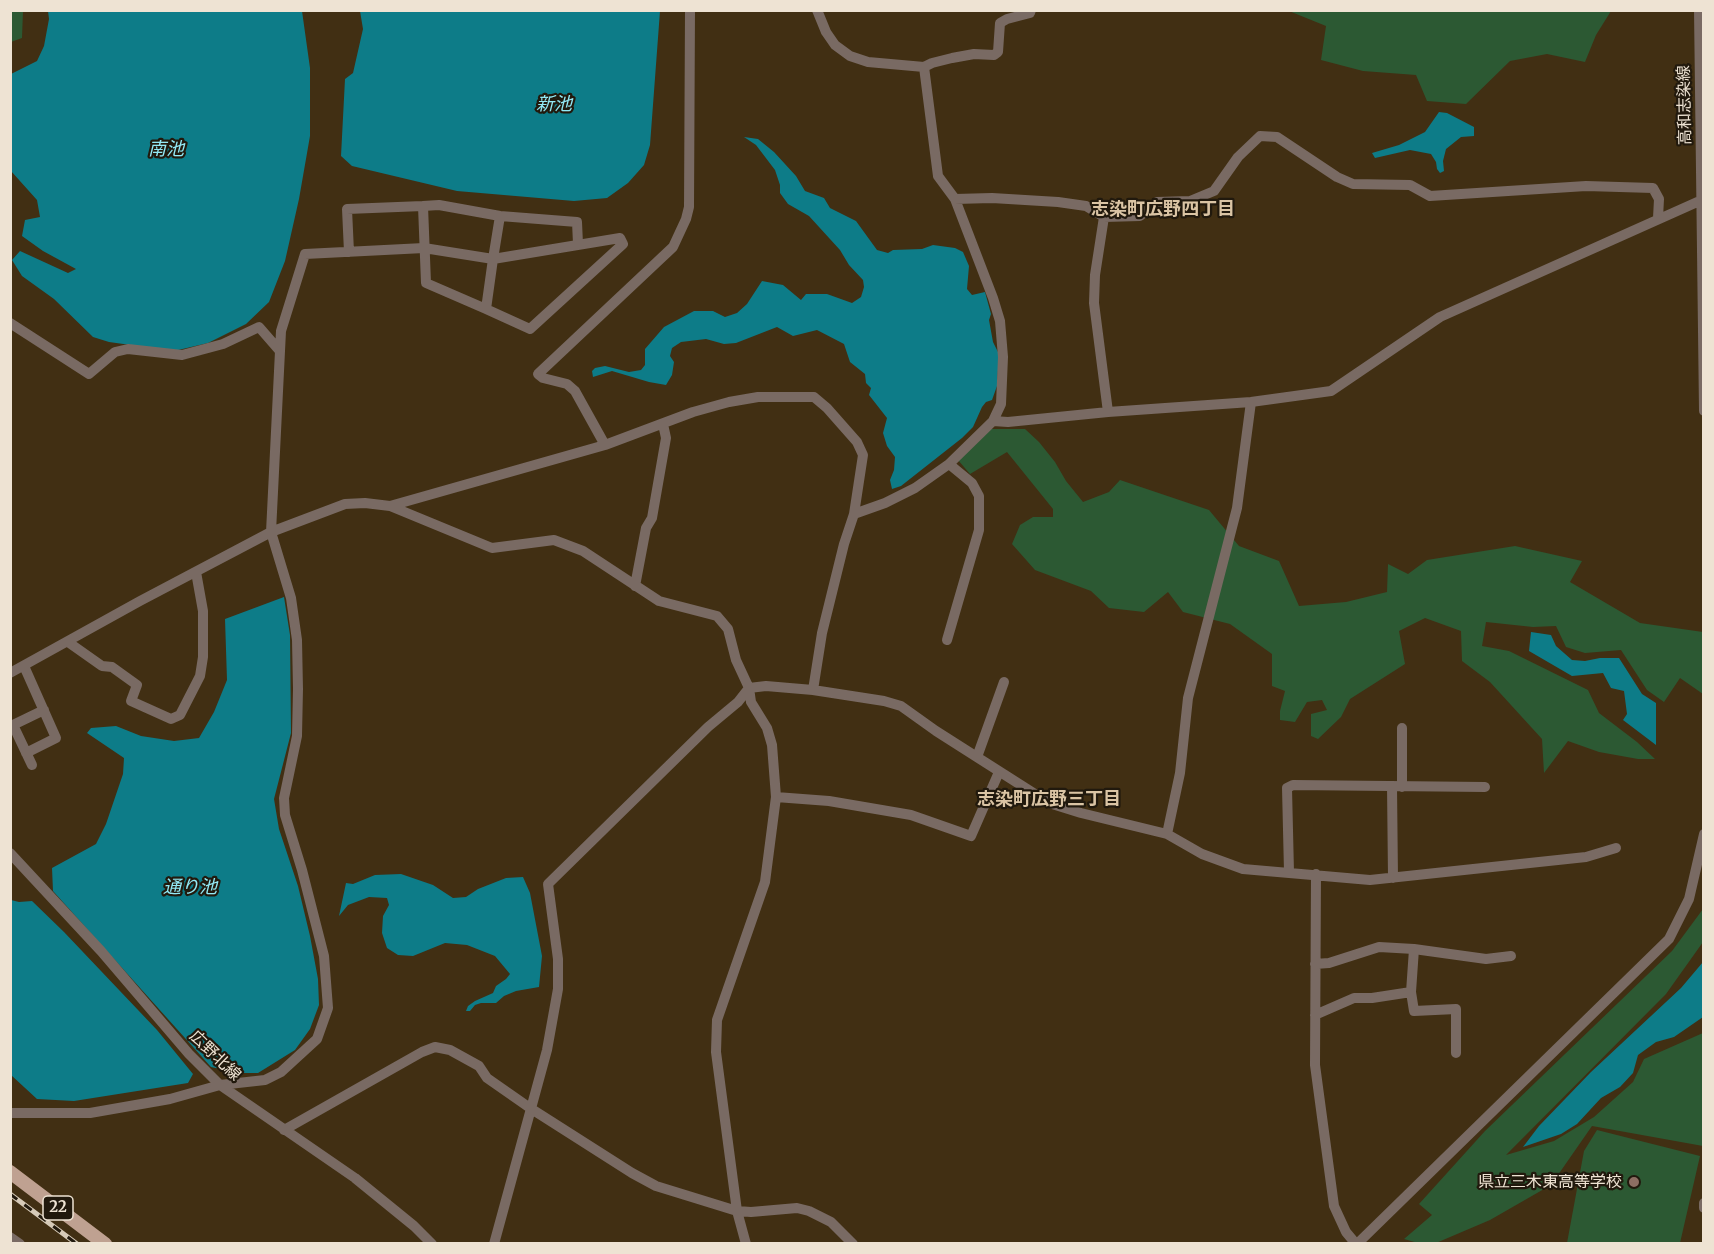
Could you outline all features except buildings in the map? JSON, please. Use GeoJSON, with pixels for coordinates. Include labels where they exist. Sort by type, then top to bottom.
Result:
{"type":"FeatureCollection","features":[{"type":"Feature","properties":{"kind":"main road","name":"22"},"geometry":{"type":"LineString","coordinates":[[10,1173],[100,1242]]}},
{"type":"Feature","properties":{"kind":"street"},"geometry":{"type":"LineString","coordinates":[[605,445],[575,391],[567,384],[543,378],[538,374],[673,247],[686,219],[689,207],[690,10]]}},
{"type":"Feature","properties":{"kind":"street"},"geometry":{"type":"LineString","coordinates":[[817,10],[826,32],[835,45],[850,56],[868,62],[924,67],[932,63],[974,54],[994,55],[998,52],[1000,23],[1030,13],[1031,10]]}},
{"type":"Feature","properties":{"kind":"street","name":"高和志染線"},"geometry":{"type":"LineString","coordinates":[[1699,10],[1704,411]]}},
{"type":"Feature","properties":{"kind":"street"},"geometry":{"type":"LineString","coordinates":[[854,514],[885,503],[915,488],[949,464],[993,421],[1001,404],[1004,382],[1000,321],[955,199],[938,176],[924,67]]}},
{"type":"Feature","properties":{"kind":"street"},"geometry":{"type":"LineString","coordinates":[[955,199],[992,198],[1058,202],[1086,206],[1104,217],[1140,216],[1157,202],[1190,201],[1214,191],[1238,157],[1260,136],[1277,136],[1337,177],[1353,184],[1410,185],[1430,196],[1586,186],[1653,188],[1659,199],[1658,218]]}},
{"type":"Feature","properties":{"kind":"street"},"geometry":{"type":"LineString","coordinates":[[993,421],[1008,422],[1251,402],[1331,391],[1440,317],[1702,199]]}},
{"type":"Feature","properties":{"kind":"street"},"geometry":{"type":"LineString","coordinates":[[349,252],[347,209],[439,205],[500,216],[577,222],[578,244]]}},
{"type":"Feature","properties":{"kind":"street"},"geometry":{"type":"LineString","coordinates":[[10,1113],[90,1113],[170,1099],[220,1085],[265,1080],[281,1072],[317,1039],[328,1008],[325,966],[302,870],[285,815],[284,798],[297,736],[297,640],[291,598],[271,532],[281,331],[304,254],[424,248],[493,259],[620,238],[624,244],[530,329],[426,283],[424,248],[423,206]]}},
{"type":"Feature","properties":{"kind":"street"},"geometry":{"type":"LineString","coordinates":[[486,309],[500,216]]}},
{"type":"Feature","properties":{"kind":"street"},"geometry":{"type":"LineString","coordinates":[[1104,217],[1095,275],[1094,303],[1108,412]]}},
{"type":"Feature","properties":{"kind":"street"},"geometry":{"type":"LineString","coordinates":[[10,323],[89,374],[115,352],[128,349],[182,356],[223,344],[259,327],[279,350]]}},
{"type":"Feature","properties":{"kind":"street"},"geometry":{"type":"LineString","coordinates":[[390,506],[605,445],[693,411],[758,397],[814,397],[857,442],[863,455],[854,514],[844,544],[822,633],[813,690]]}},
{"type":"Feature","properties":{"kind":"street"},"geometry":{"type":"LineString","coordinates":[[1167,834],[1179,773],[1188,698],[1237,508],[1251,402]]}},
{"type":"Feature","properties":{"kind":"street"},"geometry":{"type":"LineString","coordinates":[[635,586],[646,528],[652,518],[666,438],[663,424]]}},
{"type":"Feature","properties":{"kind":"street"},"geometry":{"type":"LineString","coordinates":[[947,640],[979,530],[979,496],[972,483],[949,464]]}},
{"type":"Feature","properties":{"kind":"street"},"geometry":{"type":"LineString","coordinates":[[10,673],[271,532],[345,504],[364,502],[390,506],[492,548],[554,540],[583,551],[665,603],[717,616],[728,629],[736,660],[749,688],[751,702],[767,728],[772,745],[776,797],[765,882],[717,1020],[716,1052],[737,1211],[746,1244]]}},
{"type":"Feature","properties":{"kind":"street"},"geometry":{"type":"LineString","coordinates":[[68,642],[102,666],[112,667],[137,685],[131,701],[171,719],[180,715],[200,676],[203,657],[203,611],[196,572]]}},
{"type":"Feature","properties":{"kind":"street"},"geometry":{"type":"LineString","coordinates":[[24,666],[57,738],[26,753]]}},
{"type":"Feature","properties":{"kind":"street"},"geometry":{"type":"LineString","coordinates":[[977,757],[1004,682]]}},
{"type":"Feature","properties":{"kind":"street"},"geometry":{"type":"LineString","coordinates":[[494,1244],[547,1050],[558,989],[558,959],[548,884],[708,727],[738,702],[749,688],[766,686],[813,690],[884,701],[901,706],[1049,803],[1167,834],[1202,854],[1243,869],[1370,880],[1586,857],[1616,848]]}},
{"type":"Feature","properties":{"kind":"street"},"geometry":{"type":"LineString","coordinates":[[32,765],[13,725],[44,710]]}},
{"type":"Feature","properties":{"kind":"street"},"geometry":{"type":"LineString","coordinates":[[1393,878],[1402,728]]}},
{"type":"Feature","properties":{"kind":"street"},"geometry":{"type":"LineString","coordinates":[[776,797],[829,801],[911,815],[971,836],[999,772]]}},
{"type":"Feature","properties":{"kind":"street"},"geometry":{"type":"LineString","coordinates":[[1289,872],[1287,788],[1293,785],[1485,787]]}},
{"type":"Feature","properties":{"kind":"street"},"geometry":{"type":"LineString","coordinates":[[1316,874],[1315,1065],[1334,1206],[1346,1232],[1356,1244],[1669,939],[1689,899],[1704,834]]}},
{"type":"Feature","properties":{"kind":"street","name":"広野北線"},"geometry":{"type":"LineString","coordinates":[[10,853],[101,951],[189,1054],[220,1085],[355,1178],[414,1226],[432,1244]]}},
{"type":"Feature","properties":{"kind":"street"},"geometry":{"type":"LineString","coordinates":[[1315,964],[1329,963],[1379,947],[1414,949],[1486,959],[1510,956]]}},
{"type":"Feature","properties":{"kind":"street"},"geometry":{"type":"LineString","coordinates":[[1414,949],[1411,992],[1414,1011],[1456,1009],[1456,1053]]}},
{"type":"Feature","properties":{"kind":"street"},"geometry":{"type":"LineString","coordinates":[[1315,1015],[1354,998],[1372,998],[1411,992]]}},
{"type":"Feature","properties":{"kind":"street"},"geometry":{"type":"LineString","coordinates":[[284,1130],[422,1052],[435,1047],[450,1050],[479,1066],[488,1078],[530,1108],[656,1186],[737,1211],[797,1208],[809,1211],[831,1222],[853,1244]]}},
{"type":"Feature","properties":{"kind":"street"},"geometry":{"type":"LineString","coordinates":[[1704,1203],[1704,1208]]}},
{"type":"Feature","properties":{"kind":"street"},"geometry":{"type":"LineString","coordinates":[[10,1237],[20,1244]]}},
{"type":"Feature","properties":{"kind":"green space"},"geometry":{"type":"Polygon","coordinates":[[[11,10],[23,11],[22,38],[11,42],[11,10]]]}},
{"type":"Feature","properties":{"kind":"green space"},"geometry":{"type":"Polygon","coordinates":[[[1289,11],[1611,11],[1596,35],[1585,62],[1547,54],[1510,61],[1466,104],[1427,101],[1416,75],[1363,71],[1321,60],[1326,26],[1289,11]]]}},
{"type":"Feature","properties":{"kind":"green space"},"geometry":{"type":"Polygon","coordinates":[[[988,429],[1025,429],[1055,462],[1066,481],[1083,502],[1109,492],[1120,480],[1209,510],[1239,546],[1279,561],[1299,606],[1346,602],[1387,592],[1388,564],[1408,574],[1427,560],[1515,546],[1582,561],[1570,582],[1640,623],[1703,632],[1703,694],[1680,678],[1664,702],[1647,690],[1621,650],[1585,653],[1566,647],[1556,626],[1533,627],[1486,622],[1482,646],[1509,651],[1588,690],[1599,713],[1655,759],[1638,759],[1599,752],[1568,741],[1544,773],[1542,739],[1490,682],[1462,661],[1461,631],[1425,618],[1399,631],[1405,664],[1350,699],[1341,717],[1318,739],[1311,736],[1311,714],[1327,710],[1322,700],[1307,702],[1295,722],[1280,720],[1285,691],[1272,686],[1272,654],[1230,624],[1183,612],[1168,592],[1144,612],[1109,608],[1091,591],[1035,570],[1012,544],[1020,525],[1033,517],[1053,517],[1053,509],[1007,452],[970,474],[958,460],[988,429]]]}},
{"type":"Feature","properties":{"kind":"green space"},"geometry":{"type":"Polygon","coordinates":[[[1703,909],[1703,942],[1666,994],[1506,1155],[1554,1141],[1594,1117],[1633,1082],[1644,1059],[1703,1033],[1703,1146],[1592,1126],[1551,1185],[1490,1220],[1436,1243],[1418,1243],[1404,1239],[1432,1215],[1419,1204],[1485,1131],[1672,951],[1703,909]]]}},
{"type":"Feature","properties":{"kind":"green space","name":"県立三木東高等学校"},"geometry":{"type":"Polygon","coordinates":[[[1597,1130],[1700,1156],[1680,1243],[1567,1243],[1584,1151],[1597,1130]]]}},
{"type":"Feature","properties":{"kind":"water","name":"南池"},"geometry":{"type":"Polygon","coordinates":[[[48,11],[302,11],[310,68],[310,136],[299,199],[285,261],[269,302],[246,324],[208,343],[174,351],[109,342],[93,337],[54,299],[22,276],[12,260],[20,251],[68,273],[76,269],[43,251],[22,236],[25,220],[40,217],[37,200],[11,171],[11,74],[37,61],[44,46],[49,19],[48,11]]]}},
{"type":"Feature","properties":{"kind":"water","name":"新池"},"geometry":{"type":"Polygon","coordinates":[[[360,11],[660,11],[650,145],[644,165],[628,183],[607,198],[574,201],[457,191],[352,166],[341,156],[345,79],[353,73],[363,29],[360,11]]]}},
{"type":"Feature","properties":{"kind":"water"},"geometry":{"type":"Polygon","coordinates":[[[1439,112],[1447,113],[1474,127],[1474,136],[1461,137],[1446,149],[1443,161],[1444,171],[1440,173],[1431,154],[1410,150],[1375,158],[1372,153],[1399,145],[1425,132],[1439,112]]]}},
{"type":"Feature","properties":{"kind":"water"},"geometry":{"type":"Polygon","coordinates":[[[744,137],[758,139],[774,152],[796,176],[805,191],[824,198],[830,208],[856,221],[877,250],[888,253],[893,250],[922,249],[933,245],[955,248],[963,252],[969,266],[967,289],[972,295],[985,292],[991,314],[989,320],[993,342],[999,354],[997,386],[992,400],[986,402],[982,407],[973,427],[962,438],[901,486],[892,489],[890,480],[895,457],[887,446],[883,433],[887,418],[869,395],[871,388],[866,383],[865,374],[850,362],[844,344],[817,330],[793,336],[777,327],[736,343],[724,344],[706,339],[681,342],[672,348],[670,356],[674,362],[672,375],[666,385],[612,371],[593,377],[592,371],[595,368],[605,366],[629,372],[641,370],[645,365],[645,349],[664,327],[694,311],[713,311],[725,317],[737,313],[747,304],[762,281],[783,285],[801,300],[806,294],[827,294],[852,303],[861,297],[864,287],[863,280],[809,216],[788,204],[780,193],[775,170],[756,145],[744,137]]]}},
{"type":"Feature","properties":{"kind":"water","name":"通り池"},"geometry":{"type":"Polygon","coordinates":[[[284,597],[290,635],[291,733],[274,799],[279,829],[298,886],[310,936],[318,979],[319,1005],[310,1029],[295,1050],[258,1073],[239,1073],[211,1067],[53,891],[52,868],[96,844],[106,824],[123,774],[124,758],[87,733],[91,728],[116,726],[141,736],[174,741],[199,738],[214,712],[227,680],[225,619],[284,597]]]}},
{"type":"Feature","properties":{"kind":"water"},"geometry":{"type":"Polygon","coordinates":[[[1531,632],[1551,635],[1556,646],[1572,660],[1619,658],[1642,694],[1656,703],[1656,745],[1623,720],[1627,714],[1624,691],[1611,688],[1603,673],[1572,676],[1529,651],[1531,632]]]}},
{"type":"Feature","properties":{"kind":"water"},"geometry":{"type":"Polygon","coordinates":[[[401,874],[433,885],[453,898],[466,897],[478,889],[506,878],[523,877],[530,893],[542,956],[539,987],[516,991],[504,996],[496,1003],[481,1003],[475,1005],[470,1011],[466,1011],[468,1006],[475,1001],[493,993],[496,986],[510,974],[495,956],[467,945],[445,943],[413,956],[398,955],[387,948],[382,933],[383,916],[389,905],[387,898],[369,897],[348,905],[339,916],[346,883],[353,884],[375,875],[401,874]]]}},
{"type":"Feature","properties":{"kind":"water"},"geometry":{"type":"Polygon","coordinates":[[[11,900],[32,901],[64,932],[157,1030],[193,1074],[188,1083],[74,1101],[37,1099],[11,1075],[11,900]]]}},
{"type":"Feature","properties":{"kind":"water"},"geometry":{"type":"Polygon","coordinates":[[[1703,962],[1703,1017],[1674,1037],[1656,1042],[1638,1055],[1633,1073],[1620,1087],[1601,1098],[1577,1124],[1561,1134],[1523,1147],[1539,1126],[1591,1072],[1681,988],[1703,962]]]}},
{"type":"Feature","properties":{"kind":"railway"},"geometry":{"type":"LineString","coordinates":[[10,1194],[77,1244]]}},
{"type":"Feature","properties":{"kind":"place","name":"県立三木東高等学校"},"geometry":{"type":"Point","coordinates":[1634,1182]}},
{"type":"Feature","properties":{"kind":"district","name":"志染町広野四丁目"},"geometry":{"type":"Point","coordinates":[1163,210]}},
{"type":"Feature","properties":{"kind":"district","name":"志染町広野三丁目"},"geometry":{"type":"Point","coordinates":[1049,800]}}]}
